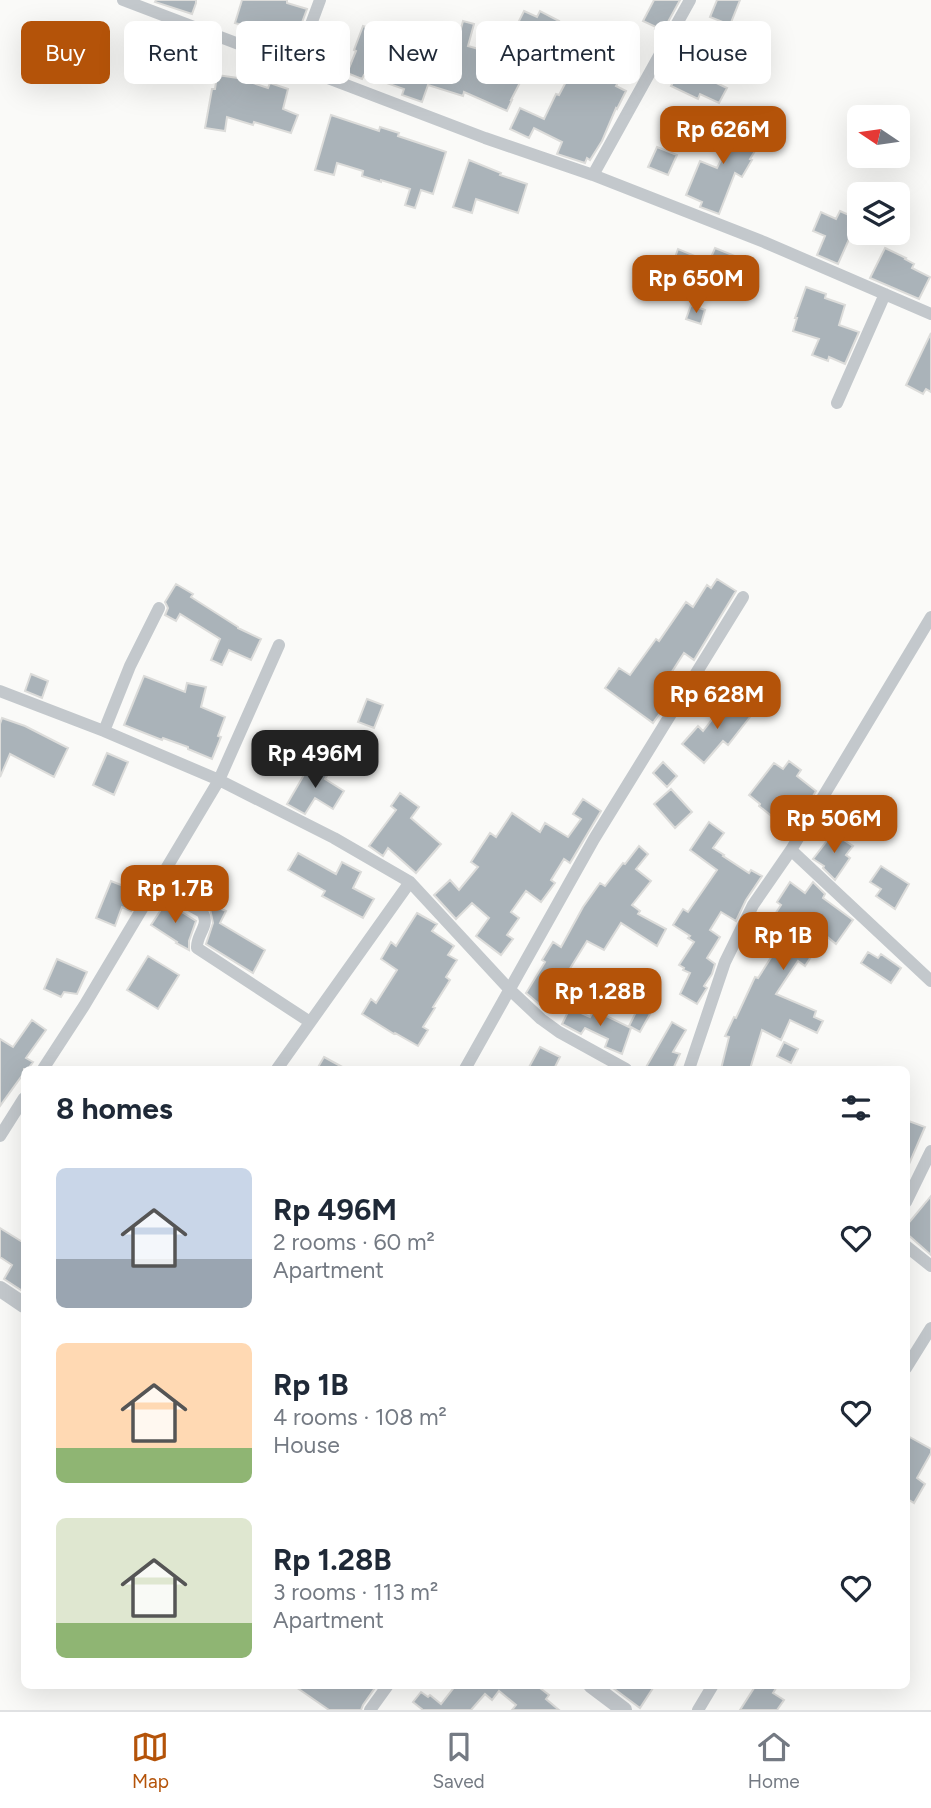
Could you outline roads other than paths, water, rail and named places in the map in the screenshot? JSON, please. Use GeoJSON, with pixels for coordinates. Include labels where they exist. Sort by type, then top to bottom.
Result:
{"type":"FeatureCollection","features":[{"type":"Feature","properties":{"kind":"street"},"geometry":{"type":"LineString","coordinates":[[124,0],[236,42]]}},
{"type":"Feature","properties":{"kind":"street"},"geometry":{"type":"LineString","coordinates":[[312,21],[320,0]]}},
{"type":"Feature","properties":{"kind":"street"},"geometry":{"type":"LineString","coordinates":[[593,175],[691,0]]}},
{"type":"Feature","properties":{"kind":"street"},"geometry":{"type":"LineString","coordinates":[[345,84],[485,138],[593,175],[764,242],[931,314]]}},
{"type":"Feature","properties":{"kind":"street"},"geometry":{"type":"LineString","coordinates":[[836,403],[885,294]]}},
{"type":"Feature","properties":{"kind":"street"},"geometry":{"type":"LineString","coordinates":[[467,1066],[594,839],[743,597]]}},
{"type":"Feature","properties":{"kind":"street"},"geometry":{"type":"LineString","coordinates":[[104,731],[130,666],[159,608]]}},
{"type":"Feature","properties":{"kind":"street"},"geometry":{"type":"LineString","coordinates":[[690,1066],[725,962],[753,905],[791,850],[931,617]]}},
{"type":"Feature","properties":{"kind":"street"},"geometry":{"type":"LineString","coordinates":[[45,1066],[84,1006],[219,780],[279,645]]}},
{"type":"Feature","properties":{"kind":"street"},"geometry":{"type":"LineString","coordinates":[[0,691],[219,780],[334,838],[410,882],[509,989],[541,1018],[559,1032],[621,1066]]}},
{"type":"Feature","properties":{"kind":"street"},"geometry":{"type":"LineString","coordinates":[[791,850],[931,981]]}},
{"type":"Feature","properties":{"kind":"street"},"geometry":{"type":"LineString","coordinates":[[279,1066],[410,882]]}},
{"type":"Feature","properties":{"kind":"street"},"geometry":{"type":"LineString","coordinates":[[155,886],[202,912],[206,919],[197,948],[310,1022]]}},
{"type":"Feature","properties":{"kind":"street"},"geometry":{"type":"LineString","coordinates":[[0,1136],[21,1103]]}},
{"type":"Feature","properties":{"kind":"street"},"geometry":{"type":"LineString","coordinates":[[910,1194],[931,1151]]}},
{"type":"Feature","properties":{"kind":"street"},"geometry":{"type":"LineString","coordinates":[[910,1249],[931,1266]]}},
{"type":"Feature","properties":{"kind":"street"},"geometry":{"type":"LineString","coordinates":[[0,1289],[21,1303]]}},
{"type":"Feature","properties":{"kind":"street"},"geometry":{"type":"LineString","coordinates":[[910,1362],[931,1328]]}},
{"type":"Feature","properties":{"kind":"street"},"geometry":{"type":"LineString","coordinates":[[370,1710],[385,1689]]}},
{"type":"Feature","properties":{"kind":"street"},"geometry":{"type":"LineString","coordinates":[[596,1689],[624,1710]]}},
{"type":"Feature","properties":{"kind":"street"},"geometry":{"type":"LineString","coordinates":[[698,1710],[711,1689]]}}]}
